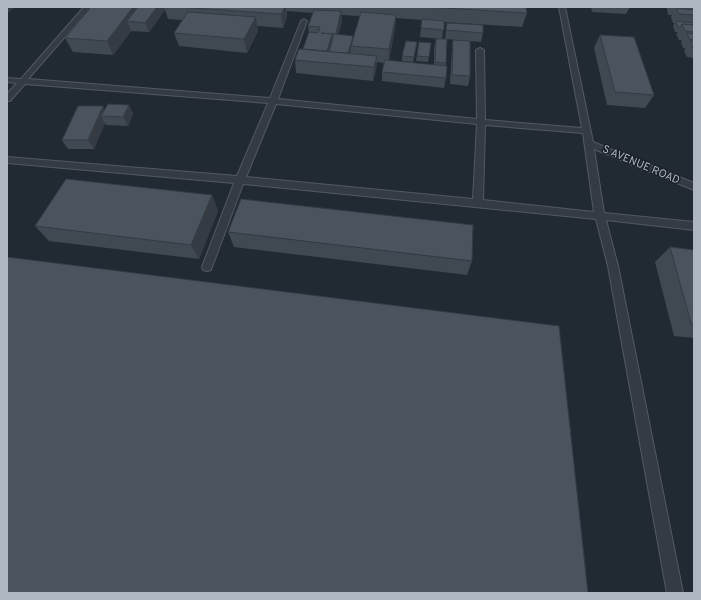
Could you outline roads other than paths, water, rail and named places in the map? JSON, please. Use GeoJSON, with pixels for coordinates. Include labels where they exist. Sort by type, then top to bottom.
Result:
{"type":"FeatureCollection","features":[{"type":"Feature","properties":{"kind":"lane"},"geometry":{"type":"LineString","coordinates":[[7,99],[88,7]]}},
{"type":"Feature","properties":{"kind":"lane"},"geometry":{"type":"LineString","coordinates":[[562,7],[587,131],[600,217],[612,266],[675,593]]}},
{"type":"Feature","properties":{"kind":"lane"},"geometry":{"type":"LineString","coordinates":[[208,267],[240,180],[304,21]]}},
{"type":"Feature","properties":{"kind":"lane"},"geometry":{"type":"LineString","coordinates":[[478,203],[481,122],[480,50]]}},
{"type":"Feature","properties":{"kind":"lane"},"geometry":{"type":"LineString","coordinates":[[7,80],[273,101],[587,131]]}},
{"type":"Feature","properties":{"kind":"lane","name":"S AVENUE ROAD"},"geometry":{"type":"LineString","coordinates":[[588,143],[694,187]]}},
{"type":"Feature","properties":{"kind":"lane"},"geometry":{"type":"LineString","coordinates":[[7,160],[240,180],[694,226]]}}]}
